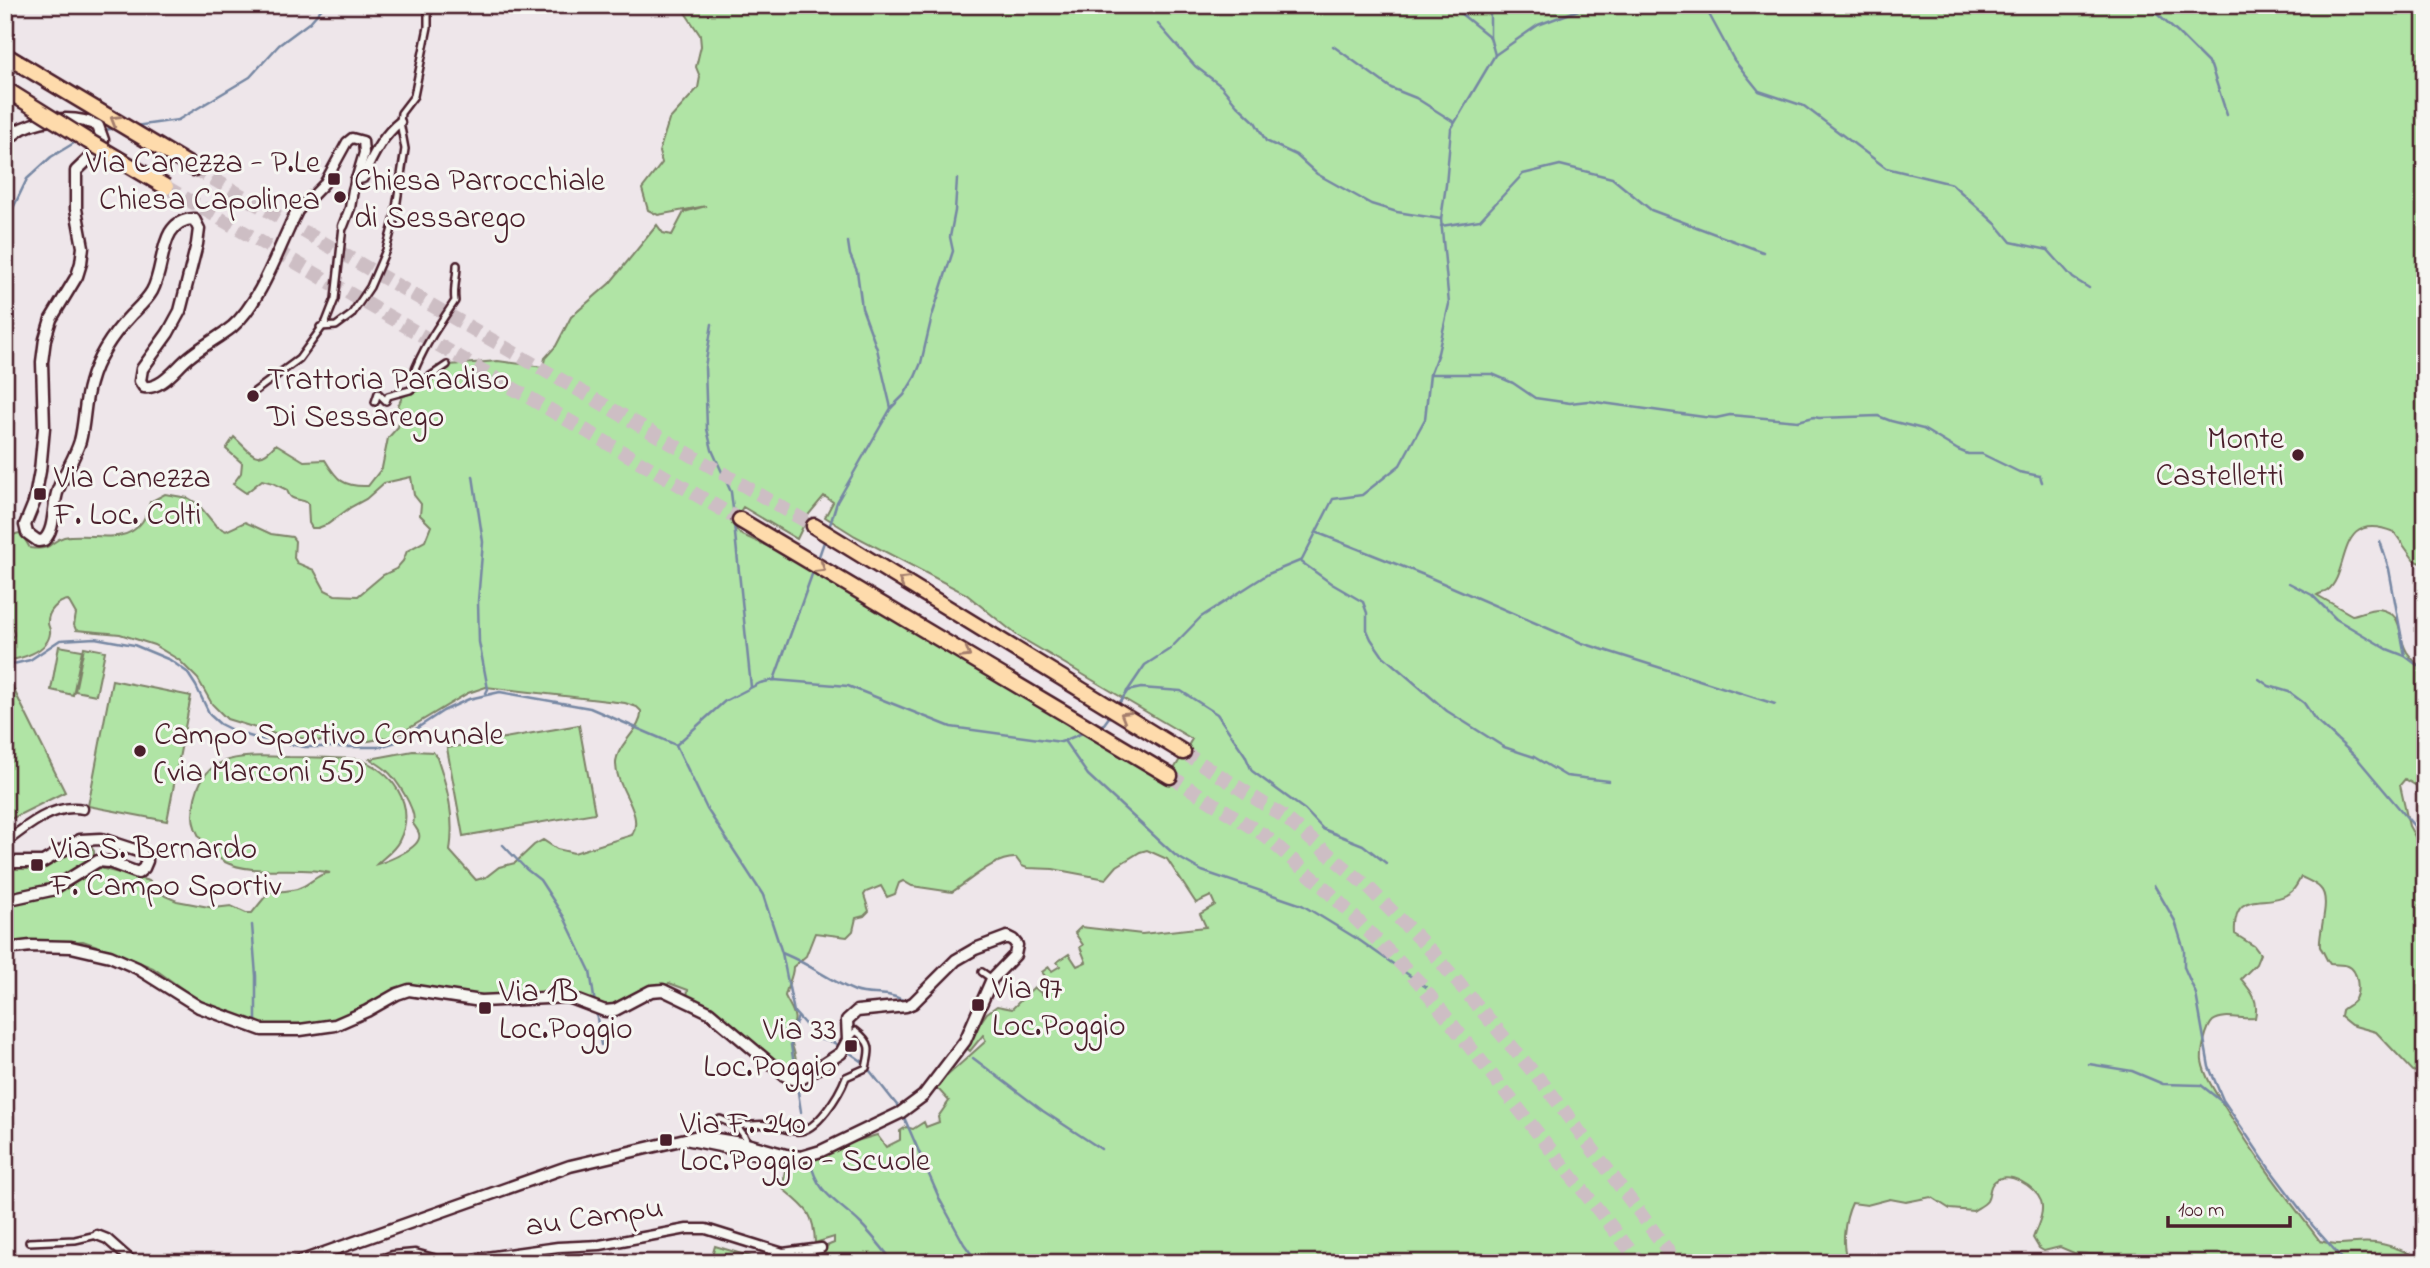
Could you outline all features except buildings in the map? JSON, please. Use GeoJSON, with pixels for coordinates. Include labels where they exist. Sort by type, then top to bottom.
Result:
{"type":"FeatureCollection","features":[{"type":"Feature","properties":{"kind":"highway"},"geometry":{"type":"LineString","coordinates":[[8,57],[194,168]]}},
{"type":"Feature","properties":{"kind":"highway"},"geometry":{"type":"LineString","coordinates":[[5,89],[166,187]]}},
{"type":"Feature","properties":{"kind":"highway"},"geometry":{"type":"LineString","coordinates":[[740,520],[1170,776]]}},
{"type":"Feature","properties":{"kind":"highway"},"geometry":{"type":"LineString","coordinates":[[814,526],[1183,752]]}},
{"type":"Feature","properties":{"kind":"street"},"geometry":{"type":"LineString","coordinates":[[320,327],[335,326],[351,315],[379,268],[394,221],[405,149],[400,122],[404,109],[414,96],[428,27],[428,5]]}},
{"type":"Feature","properties":{"kind":"street"},"geometry":{"type":"LineString","coordinates":[[5,141],[22,128],[54,120],[74,119],[98,126],[103,140],[100,148],[76,171],[76,209],[83,247],[81,263],[77,276],[51,319],[45,339],[42,362],[44,428],[34,503],[25,525],[27,533],[38,541],[44,541],[50,532],[55,498],[79,443],[89,384],[97,361],[120,328],[152,291],[172,227],[181,219],[194,219],[199,229],[197,244],[180,311],[142,369],[140,381],[144,387],[152,388],[161,382],[246,313],[296,213],[318,191],[347,142],[354,137],[363,141],[365,146],[343,226],[335,299],[326,322],[299,359],[254,392]]}},
{"type":"Feature","properties":{"kind":"street"},"geometry":{"type":"LineString","coordinates":[[355,180],[363,178],[373,155],[400,122]]}},
{"type":"Feature","properties":{"kind":"street"},"geometry":{"type":"LineString","coordinates":[[418,384],[413,375],[418,359],[455,301],[457,265]]}},
{"type":"Feature","properties":{"kind":"street"},"geometry":{"type":"LineString","coordinates":[[375,402],[378,393],[386,401],[388,396],[410,390],[447,365]]}},
{"type":"Feature","properties":{"kind":"street"},"geometry":{"type":"LineString","coordinates":[[5,843],[27,825],[55,812],[69,807],[83,809]]}},
{"type":"Feature","properties":{"kind":"street"},"geometry":{"type":"LineString","coordinates":[[5,900],[51,890],[98,861],[138,873],[144,868],[146,861],[141,852],[101,839],[80,840],[43,862],[10,862]]}},
{"type":"Feature","properties":{"kind":"street"},"geometry":{"type":"LineString","coordinates":[[10,862],[26,855]]}},
{"type":"Feature","properties":{"kind":"street"},"geometry":{"type":"LineString","coordinates":[[296,1263],[570,1167],[685,1140],[705,1136],[801,1157],[821,1151],[913,1105],[923,1096],[965,1041],[992,979],[1017,952],[1017,945],[1010,938],[1003,938],[975,949],[956,960],[913,1003],[906,1006],[857,1011],[847,1020],[846,1046]]}},
{"type":"Feature","properties":{"kind":"street"},"geometry":{"type":"LineString","coordinates":[[5,949],[31,946],[71,947],[110,956],[137,968],[199,1007],[262,1030],[300,1030],[335,1025],[409,990],[481,1001],[568,997],[595,1009],[615,1010],[646,993],[663,990],[709,1012],[777,1069],[796,1079],[808,1075],[846,1046],[854,1031],[866,1040],[871,1052],[866,1068],[846,1077],[841,1092],[809,1128],[799,1132],[767,1123],[737,1126],[720,1119]]}},
{"type":"Feature","properties":{"kind":"street"},"geometry":{"type":"LineString","coordinates":[[982,972],[992,979]]}},
{"type":"Feature","properties":{"kind":"street"},"geometry":{"type":"LineString","coordinates":[[737,1126],[747,1144]]}},
{"type":"Feature","properties":{"kind":"street"},"geometry":{"type":"LineString","coordinates":[[685,1140],[779,1159],[786,1155]]}},
{"type":"Feature","properties":{"kind":"street","name":"au Campu"},"geometry":{"type":"LineString","coordinates":[[373,1263],[393,1256],[415,1254],[437,1261],[558,1247],[600,1245],[687,1228],[706,1229],[783,1253],[821,1248]]}},
{"type":"Feature","properties":{"kind":"street"},"geometry":{"type":"LineString","coordinates":[[29,1242],[75,1240],[97,1235],[134,1263]]}},
{"type":"Feature","properties":{"kind":"street"},"geometry":{"type":"LineString","coordinates":[[460,1263],[472,1259]]}},
{"type":"Feature","properties":{"kind":"green space"},"geometry":{"type":"Polygon","coordinates":[[[680,5],[2425,5],[2425,565],[2414,560],[2394,532],[2375,527],[2362,529],[2353,536],[2347,546],[2334,583],[2327,591],[2317,595],[2352,615],[2379,609],[2393,615],[2407,652],[2425,673],[2425,791],[2405,779],[2400,785],[2409,826],[2425,854],[2425,1071],[2413,1071],[2376,1032],[2351,1025],[2341,1017],[2342,1010],[2353,1002],[2357,995],[2356,976],[2348,966],[2330,964],[2327,960],[2320,947],[2325,908],[2323,893],[2316,885],[2301,877],[2292,891],[2283,897],[2254,901],[2239,909],[2235,934],[2254,946],[2260,954],[2256,964],[2241,979],[2254,997],[2255,1018],[2222,1017],[2213,1021],[2206,1034],[2202,1057],[2215,1092],[2271,1176],[2320,1241],[2335,1244],[2383,1244],[2425,1260],[2425,1263],[2120,1263],[2106,1255],[2074,1253],[2060,1247],[2044,1251],[2033,1238],[2041,1215],[2041,1201],[2028,1186],[2014,1179],[2001,1178],[1993,1183],[1987,1201],[1973,1211],[1950,1209],[1931,1197],[1906,1202],[1890,1199],[1867,1205],[1852,1203],[1845,1225],[1844,1242],[1850,1263],[799,1263],[809,1261],[810,1253],[834,1243],[834,1237],[815,1243],[810,1217],[798,1201],[783,1189],[785,1168],[794,1168],[795,1159],[877,1135],[886,1147],[900,1140],[900,1131],[906,1127],[913,1129],[924,1122],[926,1127],[939,1122],[938,1117],[949,1101],[939,1090],[933,1089],[941,1075],[947,1076],[986,1041],[983,1035],[970,1051],[964,1046],[987,1013],[997,1006],[1012,1009],[1034,987],[1042,994],[1051,984],[1042,972],[1049,967],[1052,971],[1060,966],[1057,962],[1069,954],[1077,966],[1086,962],[1080,947],[1083,945],[1075,933],[1081,927],[1142,934],[1206,927],[1200,914],[1215,905],[1211,896],[1196,903],[1167,859],[1147,850],[1117,866],[1106,879],[1053,869],[1027,868],[1016,858],[991,865],[952,892],[912,886],[903,881],[899,883],[895,894],[887,897],[881,886],[866,892],[864,895],[869,911],[856,918],[853,931],[847,937],[815,933],[806,956],[793,967],[785,996],[795,1019],[788,1034],[796,1060],[792,1074],[725,1019],[687,997],[688,990],[669,983],[666,987],[655,985],[641,989],[611,1005],[600,1006],[571,993],[499,997],[411,986],[397,988],[340,1018],[315,1024],[262,1026],[198,1000],[153,968],[83,941],[5,945],[5,905],[56,894],[100,868],[149,881],[165,896],[177,901],[214,908],[231,906],[246,913],[252,913],[269,892],[296,889],[330,873],[236,866],[219,858],[203,843],[193,816],[196,795],[202,780],[211,769],[237,758],[271,756],[358,759],[381,771],[398,790],[405,814],[399,841],[377,864],[396,857],[416,844],[419,834],[413,824],[414,818],[409,803],[400,786],[385,769],[370,759],[413,751],[433,752],[437,757],[450,803],[450,851],[476,880],[486,877],[499,867],[515,863],[543,840],[557,849],[574,853],[632,835],[635,818],[620,782],[616,763],[617,756],[641,718],[641,711],[637,707],[625,703],[486,687],[468,693],[396,736],[332,743],[275,734],[227,719],[212,704],[198,679],[179,660],[154,645],[120,634],[76,630],[76,614],[68,600],[61,602],[51,611],[48,619],[48,640],[39,650],[5,661],[5,644],[14,635],[4,611],[4,552],[9,539],[18,533],[21,533],[30,548],[38,549],[64,537],[126,534],[135,530],[142,522],[150,502],[165,494],[188,498],[198,504],[216,526],[226,531],[245,522],[271,534],[292,537],[295,541],[294,558],[297,563],[314,570],[325,590],[335,595],[358,596],[383,575],[396,569],[407,551],[425,541],[431,526],[420,515],[421,504],[414,495],[411,477],[384,483],[366,499],[328,524],[312,528],[309,523],[308,503],[293,498],[287,490],[262,480],[246,493],[233,484],[241,473],[242,463],[226,449],[234,437],[250,452],[259,456],[276,444],[304,461],[325,460],[342,481],[368,486],[382,468],[388,438],[398,427],[398,406],[402,397],[429,383],[437,366],[498,361],[543,367],[545,358],[556,346],[571,317],[610,283],[657,225],[663,233],[672,235],[684,212],[706,206],[658,215],[648,210],[642,189],[662,163],[659,152],[669,120],[698,88],[700,77],[696,67],[701,46],[700,35],[680,5]],[[824,496],[809,514],[797,539],[743,507],[732,524],[740,534],[783,553],[1167,781],[1192,739],[1018,636],[966,594],[855,536],[825,517],[833,502],[824,496]]]}},
{"type":"Feature","properties":{"kind":"green space"},"geometry":{"type":"Polygon","coordinates":[[[59,646],[82,650],[73,695],[51,690],[59,646]]]}},
{"type":"Feature","properties":{"kind":"green space"},"geometry":{"type":"Polygon","coordinates":[[[84,647],[105,651],[96,695],[75,691],[84,647]]]}},
{"type":"Feature","properties":{"kind":"green space"},"geometry":{"type":"Polygon","coordinates":[[[9,680],[65,792],[5,822],[5,682],[9,680]]]}},
{"type":"Feature","properties":{"kind":"green space","name":"Campo Sportivo Comunale (via Marconi 55)"},"geometry":{"type":"Polygon","coordinates":[[[112,680],[191,696],[167,821],[88,806],[112,680]]]}},
{"type":"Feature","properties":{"kind":"green space"},"geometry":{"type":"Polygon","coordinates":[[[579,725],[595,813],[463,836],[447,748],[579,725]]]}},
{"type":"Feature","properties":{"kind":"green space"},"geometry":{"type":"Polygon","coordinates":[[[79,845],[90,845],[94,857],[51,886],[5,897],[5,868],[41,866],[79,845]]]}},
{"type":"Feature","properties":{"kind":"green space"},"geometry":{"type":"Polygon","coordinates":[[[715,1246],[765,1261],[765,1263],[710,1263],[715,1246]]]}},
{"type":"Feature","properties":{"kind":"waterway"},"geometry":{"type":"LineString","coordinates":[[135,126],[178,120],[250,77],[279,45],[310,22],[325,5]]}},
{"type":"Feature","properties":{"kind":"waterway"},"geometry":{"type":"LineString","coordinates":[[1450,5],[1490,37]]}},
{"type":"Feature","properties":{"kind":"waterway"},"geometry":{"type":"LineString","coordinates":[[1490,5],[1490,37],[1495,55]]}},
{"type":"Feature","properties":{"kind":"waterway"},"geometry":{"type":"LineString","coordinates":[[1118,705],[1145,665],[1170,649],[1201,617],[1268,574],[1302,560],[1333,499],[1362,495],[1400,465],[1425,419],[1430,374],[1438,353],[1449,304],[1441,219],[1451,129],[1495,55],[1538,25],[1592,5]]}},
{"type":"Feature","properties":{"kind":"waterway"},"geometry":{"type":"LineString","coordinates":[[1704,5],[1734,60],[1759,91],[1804,106],[1886,168],[1952,184],[1997,225],[2011,242],[2048,250],[2073,278],[2089,288]]}},
{"type":"Feature","properties":{"kind":"waterway"},"geometry":{"type":"LineString","coordinates":[[2147,5],[2211,66],[2227,115]]}},
{"type":"Feature","properties":{"kind":"waterway"},"geometry":{"type":"LineString","coordinates":[[1158,24],[1195,66],[1221,86],[1255,122],[1266,141],[1296,155],[1317,174],[1371,204],[1397,212],[1441,219]]}},
{"type":"Feature","properties":{"kind":"waterway"},"geometry":{"type":"LineString","coordinates":[[1333,46],[1391,88],[1416,98],[1454,122]]}},
{"type":"Feature","properties":{"kind":"waterway"},"geometry":{"type":"LineString","coordinates":[[104,130],[118,128]]}},
{"type":"Feature","properties":{"kind":"waterway"},"geometry":{"type":"LineString","coordinates":[[5,225],[27,179],[51,157],[79,140]]}},
{"type":"Feature","properties":{"kind":"waterway"},"geometry":{"type":"LineString","coordinates":[[1441,226],[1480,220],[1523,174],[1560,165],[1612,178],[1651,210],[1763,252]]}},
{"type":"Feature","properties":{"kind":"waterway"},"geometry":{"type":"LineString","coordinates":[[829,528],[837,502],[891,408],[904,395],[921,363],[932,316],[953,251],[950,237],[957,179]]}},
{"type":"Feature","properties":{"kind":"waterway"},"geometry":{"type":"LineString","coordinates":[[848,242],[857,271],[862,308],[877,349],[891,408]]}},
{"type":"Feature","properties":{"kind":"waterway"},"geometry":{"type":"LineString","coordinates":[[712,324],[705,367],[707,429],[712,450],[731,492],[734,517]]}},
{"type":"Feature","properties":{"kind":"waterway"},"geometry":{"type":"LineString","coordinates":[[1430,374],[1492,374],[1513,383],[1535,398],[1570,403],[1588,401],[1704,417],[1730,415],[1798,421],[1814,417],[1878,416],[1923,429],[1968,454],[1982,454],[2019,472],[2040,476],[2042,482]]}},
{"type":"Feature","properties":{"kind":"waterway"},"geometry":{"type":"LineString","coordinates":[[473,476],[483,542],[478,601],[479,642],[488,689],[486,693]]}},
{"type":"Feature","properties":{"kind":"waterway"},"geometry":{"type":"LineString","coordinates":[[734,524],[751,687]]}},
{"type":"Feature","properties":{"kind":"waterway"},"geometry":{"type":"LineString","coordinates":[[1318,533],[1582,643],[1775,704]]}},
{"type":"Feature","properties":{"kind":"waterway"},"geometry":{"type":"LineString","coordinates":[[2380,541],[2389,569],[2405,656]]}},
{"type":"Feature","properties":{"kind":"waterway"},"geometry":{"type":"LineString","coordinates":[[818,559],[824,542]]}},
{"type":"Feature","properties":{"kind":"waterway"},"geometry":{"type":"LineString","coordinates":[[1300,561],[1363,602],[1367,613],[1367,630],[1382,655],[1447,711],[1504,747],[1534,757],[1566,776],[1609,781]]}},
{"type":"Feature","properties":{"kind":"waterway"},"geometry":{"type":"LineString","coordinates":[[774,680],[814,569]]}},
{"type":"Feature","properties":{"kind":"waterway"},"geometry":{"type":"LineString","coordinates":[[2289,583],[2312,595],[2336,619],[2387,649],[2405,656],[2425,671]]}},
{"type":"Feature","properties":{"kind":"waterway"},"geometry":{"type":"LineString","coordinates":[[5,666],[30,660],[60,640],[95,638],[134,645],[170,660],[187,672],[210,715],[220,724],[256,738],[305,747],[379,747],[396,742],[443,711],[469,699],[500,692],[590,708],[676,745],[707,809],[763,895],[782,953],[794,1012],[818,1039],[840,1046]]}},
{"type":"Feature","properties":{"kind":"waterway"},"geometry":{"type":"LineString","coordinates":[[2259,679],[2269,686],[2289,692],[2304,703],[2314,718],[2357,758],[2425,839]]}},
{"type":"Feature","properties":{"kind":"waterway"},"geometry":{"type":"LineString","coordinates":[[676,745],[725,701],[760,683],[774,680],[848,686],[951,727],[1061,742],[1085,732]]}},
{"type":"Feature","properties":{"kind":"waterway"},"geometry":{"type":"LineString","coordinates":[[1127,691],[1141,688],[1181,691],[1217,714],[1245,755],[1252,771],[1305,810],[1323,829],[1363,845],[1386,863]]}},
{"type":"Feature","properties":{"kind":"waterway"},"geometry":{"type":"LineString","coordinates":[[1097,727],[1104,724],[1112,713]]}},
{"type":"Feature","properties":{"kind":"waterway"},"geometry":{"type":"LineString","coordinates":[[1065,742],[1088,775],[1176,856],[1202,871],[1302,905],[1359,940],[1426,987]]}},
{"type":"Feature","properties":{"kind":"waterway"},"geometry":{"type":"LineString","coordinates":[[503,845],[540,880],[564,917],[590,971],[595,1004]]}},
{"type":"Feature","properties":{"kind":"waterway"},"geometry":{"type":"LineString","coordinates":[[2154,885],[2175,921],[2184,950],[2184,967],[2196,994],[2209,1067],[2223,1100],[2269,1168],[2313,1226],[2346,1263]]}},
{"type":"Feature","properties":{"kind":"waterway"},"geometry":{"type":"LineString","coordinates":[[252,925],[256,1023]]}},
{"type":"Feature","properties":{"kind":"waterway"},"geometry":{"type":"LineString","coordinates":[[782,953],[855,991],[890,995],[903,1000]]}},
{"type":"Feature","properties":{"kind":"waterway"},"geometry":{"type":"LineString","coordinates":[[596,1011],[601,1045]]}},
{"type":"Feature","properties":{"kind":"waterway"},"geometry":{"type":"LineString","coordinates":[[798,1017],[790,1038],[801,1112]]}},
{"type":"Feature","properties":{"kind":"waterway"},"geometry":{"type":"LineString","coordinates":[[846,1050],[863,1062],[900,1109]]}},
{"type":"Feature","properties":{"kind":"waterway"},"geometry":{"type":"LineString","coordinates":[[973,1058],[1043,1111],[1101,1149]]}},
{"type":"Feature","properties":{"kind":"waterway"},"geometry":{"type":"LineString","coordinates":[[2089,1064],[2132,1071],[2163,1084],[2201,1085],[2226,1105]]}},
{"type":"Feature","properties":{"kind":"waterway"},"geometry":{"type":"LineString","coordinates":[[903,1115],[940,1200],[964,1244],[978,1263]]}},
{"type":"Feature","properties":{"kind":"waterway"},"geometry":{"type":"LineString","coordinates":[[810,1160],[823,1190],[865,1229],[894,1263]]}},
{"type":"Feature","properties":{"kind":"tunnel"},"geometry":{"type":"LineString","coordinates":[[194,168],[814,526]]}},
{"type":"Feature","properties":{"kind":"tunnel"},"geometry":{"type":"LineString","coordinates":[[166,187],[740,520]]}},
{"type":"Feature","properties":{"kind":"tunnel"},"geometry":{"type":"LineString","coordinates":[[1183,752],[1283,816],[1367,886],[1434,954],[1550,1092],[1677,1263]]}},
{"type":"Feature","properties":{"kind":"tunnel"},"geometry":{"type":"LineString","coordinates":[[1170,776],[1264,835],[1327,890],[1418,981],[1640,1263]]}},
{"type":"Feature","properties":{"kind":"place","name":"Via Canezza - P.Le Chiesa Capolinea"},"geometry":{"type":"Point","coordinates":[334,179]}},
{"type":"Feature","properties":{"kind":"place","name":"Chiesa Parrocchiale di Sessarego"},"geometry":{"type":"Point","coordinates":[340,197]}},
{"type":"Feature","properties":{"kind":"place","name":"Trattoria Paradiso Di Sessarego"},"geometry":{"type":"Point","coordinates":[253,396]}},
{"type":"Feature","properties":{"kind":"place","name":"Monte Castelletti"},"geometry":{"type":"Point","coordinates":[2298,455]}},
{"type":"Feature","properties":{"kind":"place","name":"Via Canezza F. Loc. Colti"},"geometry":{"type":"Point","coordinates":[40,494]}},
{"type":"Feature","properties":{"kind":"place","name":"Campo Sportivo Comunale (via Marconi 55)"},"geometry":{"type":"Point","coordinates":[140,751]}},
{"type":"Feature","properties":{"kind":"place","name":"Via S. Bernardo F. Campo Sportiv"},"geometry":{"type":"Point","coordinates":[37,865]}},
{"type":"Feature","properties":{"kind":"place","name":"Via 97 Loc.Poggio"},"geometry":{"type":"Point","coordinates":[978,1005]}},
{"type":"Feature","properties":{"kind":"place","name":"Via 1B Loc.Poggio"},"geometry":{"type":"Point","coordinates":[485,1008]}},
{"type":"Feature","properties":{"kind":"place","name":"Via 33 Loc.Poggio"},"geometry":{"type":"Point","coordinates":[851,1046]}},
{"type":"Feature","properties":{"kind":"place","name":"Via F. 240 Loc.Poggio - Scuole"},"geometry":{"type":"Point","coordinates":[666,1140]}}]}
